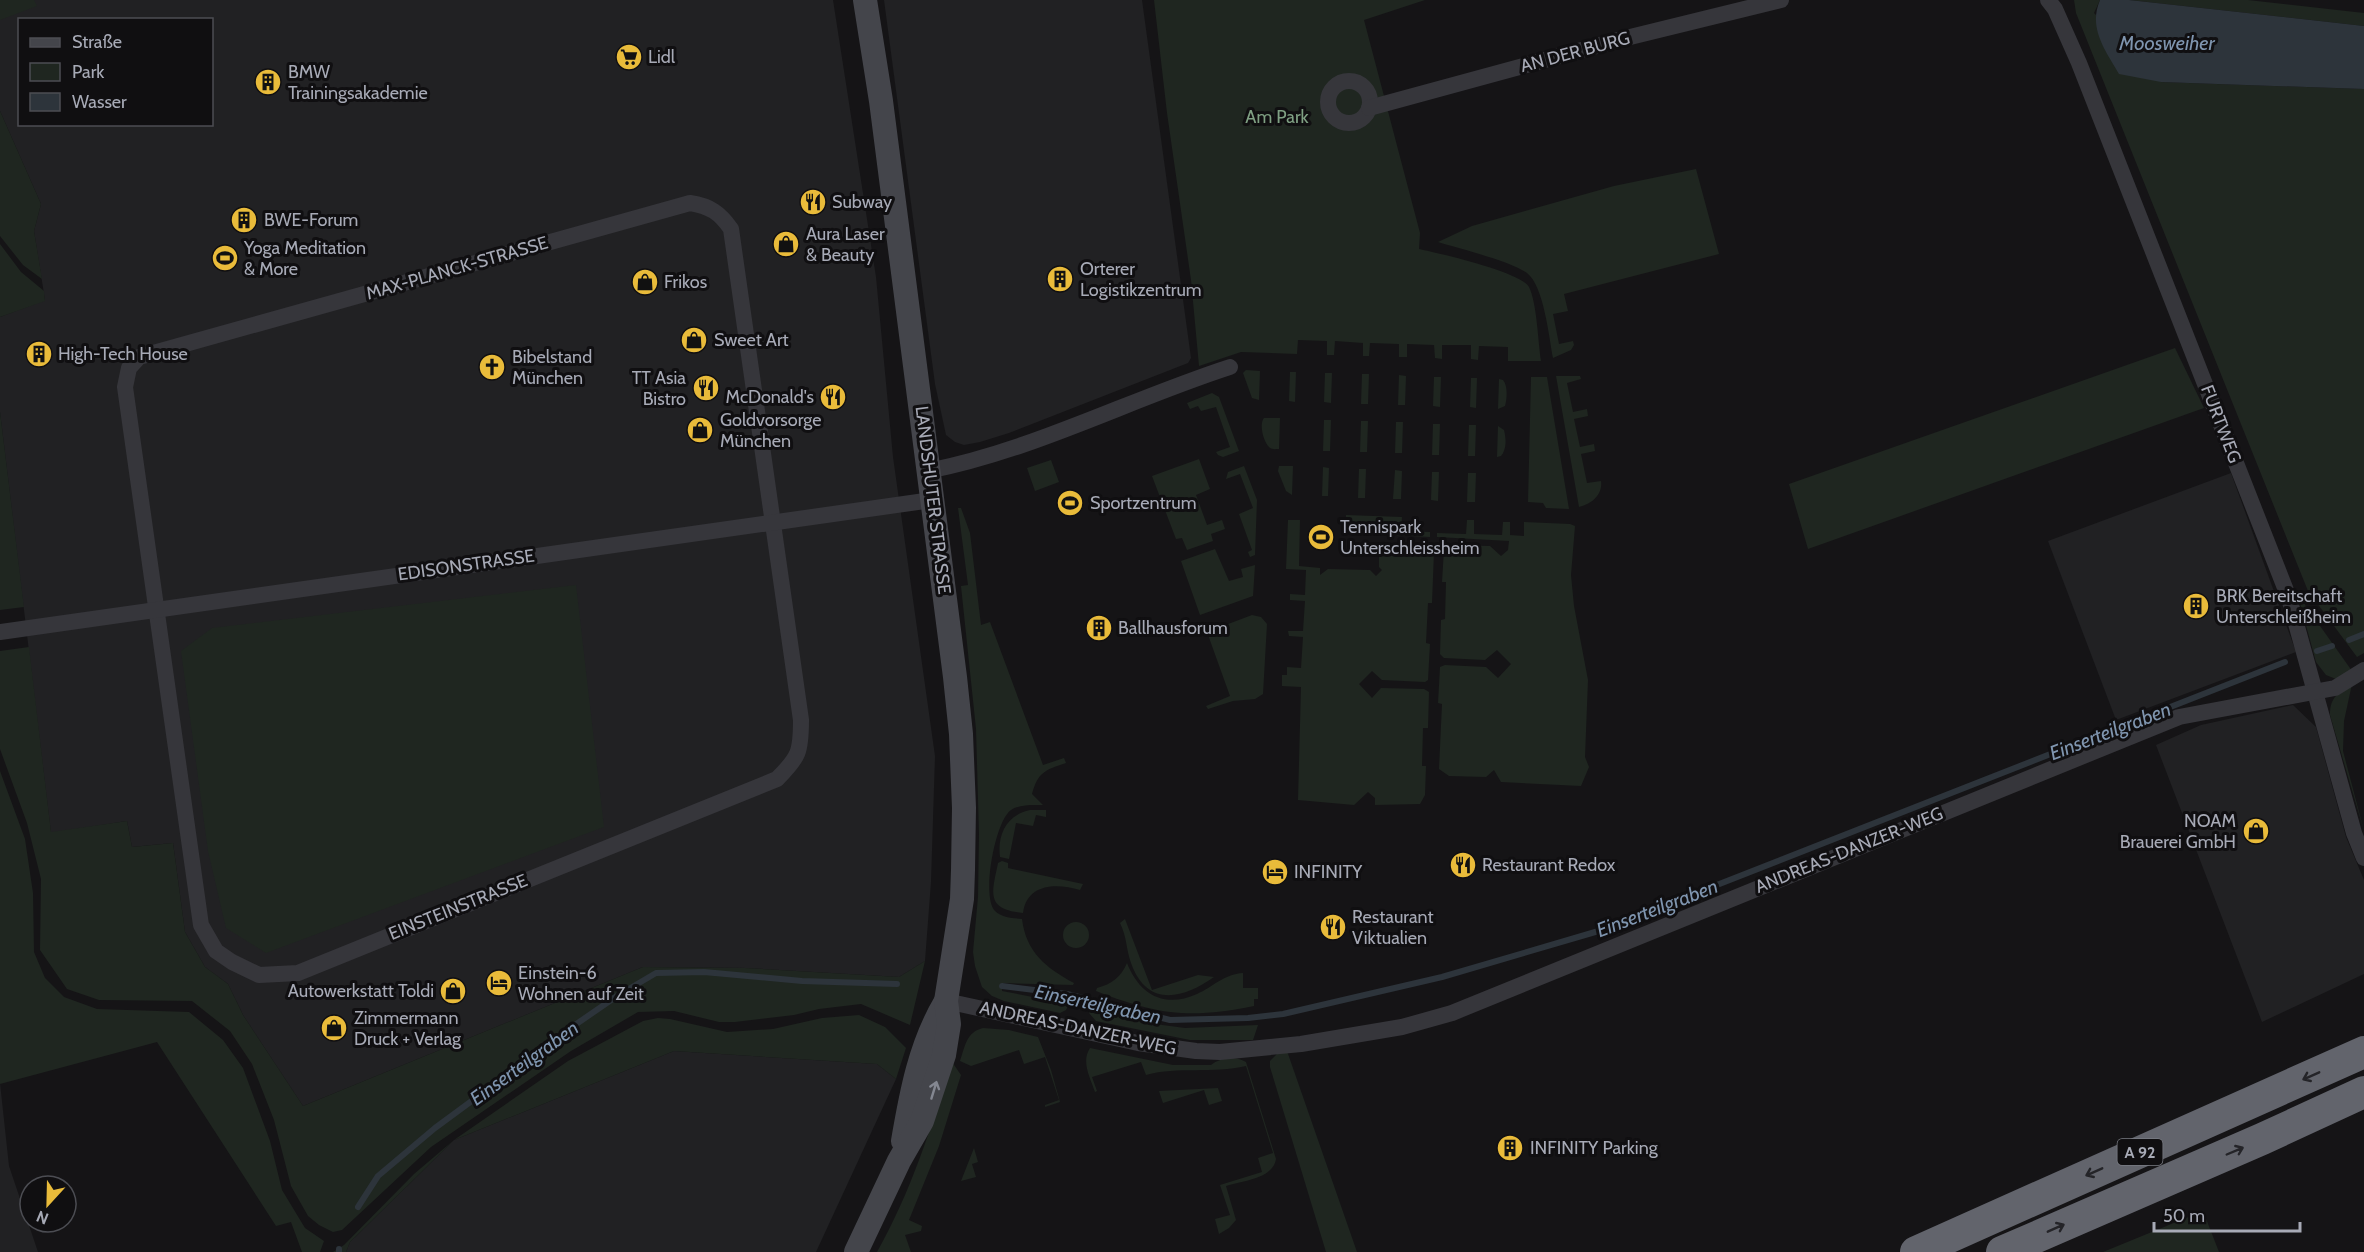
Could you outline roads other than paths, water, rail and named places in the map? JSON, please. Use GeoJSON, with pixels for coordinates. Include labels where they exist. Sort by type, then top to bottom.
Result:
{"type":"FeatureCollection","features":[{"type":"Feature","properties":{"kind":"highway","name":"A 92"},"geometry":{"type":"LineString","coordinates":[[1916,1252],[2364,1052]]}},
{"type":"Feature","properties":{"kind":"highway","name":"A 92"},"geometry":{"type":"LineString","coordinates":[[2002,1252],[2364,1092]]}},
{"type":"Feature","properties":{"kind":"main road","name":"LANDSHUTER STRASSE"},"geometry":{"type":"LineString","coordinates":[[856,1252],[899,1161],[922,1121],[941,1065],[949,1024],[946,1001],[962,899],[964,808],[956,677],[881,101],[865,0]]}},
{"type":"Feature","properties":{"kind":"street","name":"AN DER BURG"},"geometry":{"type":"LineString","coordinates":[[1369,108],[1613,41],[1781,0]]}},
{"type":"Feature","properties":{"kind":"street","name":"FURTWEG"},"geometry":{"type":"LineString","coordinates":[[2053,3],[2157,257],[2289,598],[2354,833],[2364,858]]}},
{"type":"Feature","properties":{"kind":"street","name":"MAX-PLANCK-STRASSE"},"geometry":{"type":"LineString","coordinates":[[156,611],[125,387],[129,368],[140,357],[690,203],[705,206],[722,215],[732,229],[773,524]]}},
{"type":"Feature","properties":{"kind":"street"},"geometry":{"type":"LineString","coordinates":[[928,471],[1046,438],[1201,376],[1230,367]]}},
{"type":"Feature","properties":{"kind":"street","name":"EDISONSTRASSE"},"geometry":{"type":"LineString","coordinates":[[0,632],[932,500]]}},
{"type":"Feature","properties":{"kind":"street","name":"EINSTEINSTRASSE"},"geometry":{"type":"LineString","coordinates":[[156,611],[201,925],[216,951],[232,962],[260,975],[298,974],[777,779],[796,761],[801,740],[801,720],[773,524]]}},
{"type":"Feature","properties":{"kind":"street","name":"ANDREAS-DANZER-WEG"},"geometry":{"type":"LineString","coordinates":[[946,1001],[1138,1043],[1196,1051],[1220,1052],[1301,1044],[1401,1027],[1452,1012],[2179,717],[2335,688],[2364,670]]}},
{"type":"Feature","properties":{"kind":"water","name":"Moosweiher"},"geometry":{"type":"Polygon","coordinates":[[[2100,0],[2129,0],[2364,26],[2364,89],[2161,82],[2119,74],[2097,29],[2097,10],[2100,0]]]}},
{"type":"Feature","properties":{"kind":"waterway","name":"Einserteilgraben"},"geometry":{"type":"LineString","coordinates":[[2349,640],[2364,634]]}},
{"type":"Feature","properties":{"kind":"waterway"},"geometry":{"type":"LineString","coordinates":[[2317,651],[2332,646]]}},
{"type":"Feature","properties":{"kind":"waterway","name":"Einserteilgraben"},"geometry":{"type":"LineString","coordinates":[[1002,986],[1067,994],[1170,1020],[1248,1018],[1283,1014],[1442,977],[1602,930],[2285,662]]}},
{"type":"Feature","properties":{"kind":"waterway","name":"Einserteilgraben"},"geometry":{"type":"LineString","coordinates":[[358,1207],[378,1176],[435,1128],[572,1027],[656,973],[704,972],[802,981],[897,984]]}},
{"type":"Feature","properties":{"kind":"place","name":"Lidl"},"geometry":{"type":"Point","coordinates":[629,57]}},
{"type":"Feature","properties":{"kind":"place","name":"BMW Trainingsakademie"},"geometry":{"type":"Point","coordinates":[268,82]}},
{"type":"Feature","properties":{"kind":"place","name":"Subway"},"geometry":{"type":"Point","coordinates":[813,202]}},
{"type":"Feature","properties":{"kind":"place","name":"BWE-Forum"},"geometry":{"type":"Point","coordinates":[244,220]}},
{"type":"Feature","properties":{"kind":"place","name":"Aura Laser & Beauty"},"geometry":{"type":"Point","coordinates":[786,244]}},
{"type":"Feature","properties":{"kind":"place","name":"Yoga Meditation & More"},"geometry":{"type":"Point","coordinates":[225,258]}},
{"type":"Feature","properties":{"kind":"place","name":"Orterer Logistikzentrum"},"geometry":{"type":"Point","coordinates":[1060,279]}},
{"type":"Feature","properties":{"kind":"place","name":"Frikos"},"geometry":{"type":"Point","coordinates":[645,282]}},
{"type":"Feature","properties":{"kind":"place","name":"Sweet Art"},"geometry":{"type":"Point","coordinates":[694,340]}},
{"type":"Feature","properties":{"kind":"place","name":"High-Tech House"},"geometry":{"type":"Point","coordinates":[39,354]}},
{"type":"Feature","properties":{"kind":"place","name":"Bibelstand München"},"geometry":{"type":"Point","coordinates":[492,367]}},
{"type":"Feature","properties":{"kind":"place","name":"TT Asia Bistro"},"geometry":{"type":"Point","coordinates":[706,388]}},
{"type":"Feature","properties":{"kind":"place","name":"McDonald's"},"geometry":{"type":"Point","coordinates":[833,397]}},
{"type":"Feature","properties":{"kind":"place","name":"Goldvorsorge München"},"geometry":{"type":"Point","coordinates":[700,430]}},
{"type":"Feature","properties":{"kind":"place","name":"Sportzentrum"},"geometry":{"type":"Point","coordinates":[1070,503]}},
{"type":"Feature","properties":{"kind":"place","name":"Tennispark Unterschleissheim"},"geometry":{"type":"Point","coordinates":[1321,537]}},
{"type":"Feature","properties":{"kind":"place","name":"BRK Bereitschaft Unterschleißheim"},"geometry":{"type":"Point","coordinates":[2196,606]}},
{"type":"Feature","properties":{"kind":"place","name":"Ballhausforum"},"geometry":{"type":"Point","coordinates":[1099,628]}},
{"type":"Feature","properties":{"kind":"place","name":"NOAM Brauerei GmbH"},"geometry":{"type":"Point","coordinates":[2256,831]}},
{"type":"Feature","properties":{"kind":"place","name":"Restaurant Redox"},"geometry":{"type":"Point","coordinates":[1463,865]}},
{"type":"Feature","properties":{"kind":"place","name":"INFINITY"},"geometry":{"type":"Point","coordinates":[1275,872]}},
{"type":"Feature","properties":{"kind":"place","name":"Restaurant Viktualien"},"geometry":{"type":"Point","coordinates":[1333,927]}},
{"type":"Feature","properties":{"kind":"place","name":"Einstein-6 Wohnen auf Zeit"},"geometry":{"type":"Point","coordinates":[499,983]}},
{"type":"Feature","properties":{"kind":"place","name":"Autowerkstatt Toldi"},"geometry":{"type":"Point","coordinates":[453,991]}},
{"type":"Feature","properties":{"kind":"place","name":"Zimmermann Druck + Verlag"},"geometry":{"type":"Point","coordinates":[334,1028]}},
{"type":"Feature","properties":{"kind":"place","name":"INFINITY Parking"},"geometry":{"type":"Point","coordinates":[1510,1148]}},
{"type":"Feature","properties":{"kind":"park label","name":"Am Park"},"geometry":{"type":"Point","coordinates":[1277,117]}}]}
